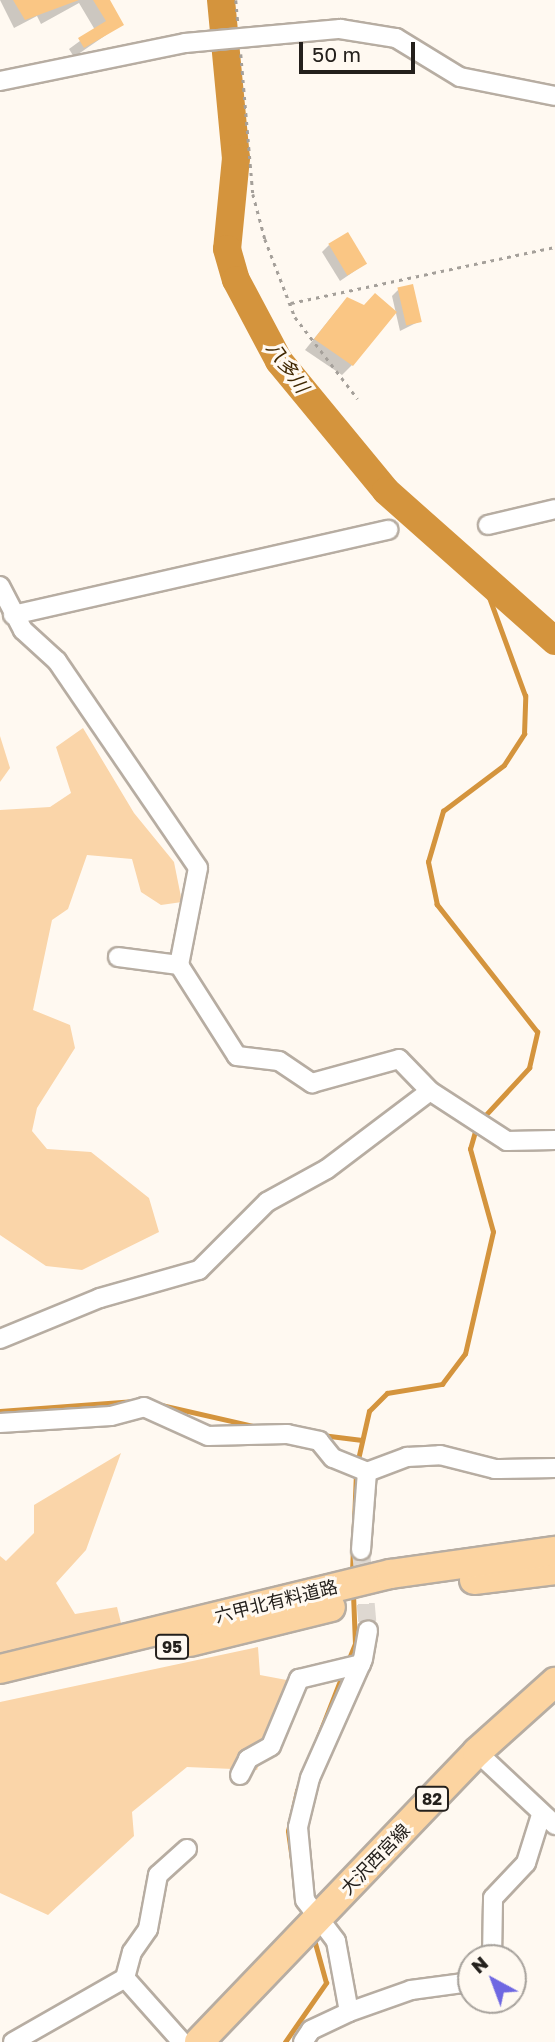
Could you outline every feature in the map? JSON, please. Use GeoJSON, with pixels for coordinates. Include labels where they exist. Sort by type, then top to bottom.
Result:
{"type":"FeatureCollection","features":[{"type":"Feature","properties":{"kind":"main road","name":"六甲北有料道路"},"geometry":{"type":"LineString","coordinates":[[0,1669],[352,1593],[543,1562]]}},
{"type":"Feature","properties":{"kind":"main road","name":"六甲北有料道路"},"geometry":{"type":"LineString","coordinates":[[0,1687],[352,1593]]}},
{"type":"Feature","properties":{"kind":"main road","name":"大沢西宮線"},"geometry":{"type":"LineString","coordinates":[[199,2042],[477,1752],[555,1682]]}},
{"type":"Feature","properties":{"kind":"street"},"geometry":{"type":"LineString","coordinates":[[0,81],[186,43],[368,33],[396,38],[460,77],[555,96]]}},
{"type":"Feature","properties":{"kind":"street"},"geometry":{"type":"LineString","coordinates":[[488,525],[555,509]]}},
{"type":"Feature","properties":{"kind":"street"},"geometry":{"type":"LineString","coordinates":[[13,615],[388,530]]}},
{"type":"Feature","properties":{"kind":"street"},"geometry":{"type":"LineString","coordinates":[[0,586],[13,615],[57,661],[198,868],[179,965],[237,1056],[279,1061],[312,1083],[399,1059],[430,1091],[507,1140],[555,1140]]}},
{"type":"Feature","properties":{"kind":"street"},"geometry":{"type":"LineString","coordinates":[[118,957],[179,965]]}},
{"type":"Feature","properties":{"kind":"street"},"geometry":{"type":"LineString","coordinates":[[0,1339],[100,1298],[199,1270],[267,1202],[327,1169],[430,1091]]}},
{"type":"Feature","properties":{"kind":"street"},"geometry":{"type":"LineString","coordinates":[[0,1423],[111,1416],[144,1407],[208,1436],[287,1434],[318,1441],[347,1463],[366,1471],[407,1457],[440,1455],[495,1469],[555,1468]]}},
{"type":"Feature","properties":{"kind":"street"},"geometry":{"type":"LineString","coordinates":[[360,1550],[366,1471]]}},
{"type":"Feature","properties":{"kind":"street"},"geometry":{"type":"LineString","coordinates":[[349,2012],[341,1954],[312,1925],[305,1900],[302,1803],[359,1664],[368,1630]]}},
{"type":"Feature","properties":{"kind":"street"},"geometry":{"type":"LineString","coordinates":[[240,1776],[248,1759],[271,1746],[299,1679],[334,1668],[359,1664]]}},
{"type":"Feature","properties":{"kind":"street"},"geometry":{"type":"LineString","coordinates":[[477,1752],[548,1820],[526,1863],[493,1898],[492,1944]]}},
{"type":"Feature","properties":{"kind":"street"},"geometry":{"type":"LineString","coordinates":[[13,2042],[125,1978],[132,1952],[148,1929],[159,1875],[187,1849]]}},
{"type":"Feature","properties":{"kind":"street"},"geometry":{"type":"LineString","coordinates":[[125,1978],[182,2042]]}},
{"type":"Feature","properties":{"kind":"street"},"geometry":{"type":"LineString","coordinates":[[303,2042],[311,2030],[349,2012],[411,1990],[457,1984]]}},
{"type":"Feature","properties":{"kind":"path"},"geometry":{"type":"LineString","coordinates":[[236,0],[239,63],[253,194],[291,303],[330,370],[358,399]]}},
{"type":"Feature","properties":{"kind":"path"},"geometry":{"type":"LineString","coordinates":[[291,303],[555,247]]}},
{"type":"Feature","properties":{"kind":"shaded area"},"geometry":{"type":"Polygon","coordinates":[[[83,728],[134,813],[174,862],[182,902],[161,905],[141,892],[132,859],[87,855],[68,909],[52,920],[33,1010],[70,1025],[75,1048],[37,1108],[32,1131],[47,1149],[91,1152],[149,1198],[159,1232],[82,1270],[46,1266],[0,1235],[0,810],[50,807],[71,793],[56,747],[83,728]]]}},
{"type":"Feature","properties":{"kind":"shaded area"},"geometry":{"type":"Polygon","coordinates":[[[0,736],[10,768],[0,782],[0,736]]]}},
{"type":"Feature","properties":{"kind":"shaded area"},"geometry":{"type":"Polygon","coordinates":[[[121,1453],[86,1550],[56,1583],[75,1614],[117,1607],[122,1627],[0,1657],[0,1556],[6,1561],[34,1533],[34,1505],[121,1453]]]}},
{"type":"Feature","properties":{"kind":"shaded area"},"geometry":{"type":"Polygon","coordinates":[[[258,1647],[260,1675],[292,1681],[257,1770],[187,1767],[132,1812],[134,1836],[48,1915],[0,1893],[0,1702],[258,1647]]]}},
{"type":"Feature","properties":{"kind":"building"},"geometry":{"type":"Polygon","coordinates":[[[13,0],[79,0],[25,20],[13,0]]]}},
{"type":"Feature","properties":{"kind":"building"},"geometry":{"type":"Polygon","coordinates":[[[93,0],[110,0],[124,25],[84,48],[78,38],[106,21],[93,0]]]}},
{"type":"Feature","properties":{"kind":"building"},"geometry":{"type":"Polygon","coordinates":[[[348,232],[367,264],[347,276],[328,244],[348,232]]]}},
{"type":"Feature","properties":{"kind":"building"},"geometry":{"type":"Polygon","coordinates":[[[413,284],[422,322],[406,326],[397,288],[413,284]]]}},
{"type":"Feature","properties":{"kind":"building"},"geometry":{"type":"Polygon","coordinates":[[[375,293],[397,312],[353,366],[314,339],[347,297],[364,305],[375,293]]]}},
{"type":"Feature","properties":{"kind":"waterway","name":"八多川"},"geometry":{"type":"LineString","coordinates":[[221,0],[236,158],[227,249],[236,280],[279,361],[386,491],[555,641]]}},
{"type":"Feature","properties":{"kind":"waterway"},"geometry":{"type":"LineString","coordinates":[[481,1120],[529,1068],[537,1032],[437,905],[428,862],[443,811],[504,765],[524,734],[525,696],[484,584]]}},
{"type":"Feature","properties":{"kind":"waterway"},"geometry":{"type":"LineString","coordinates":[[357,1464],[369,1411],[387,1393],[442,1384],[465,1354],[493,1232],[470,1149],[476,1128]]}},
{"type":"Feature","properties":{"kind":"waterway"},"geometry":{"type":"LineString","coordinates":[[0,1411],[135,1401]]}},
{"type":"Feature","properties":{"kind":"waterway"},"geometry":{"type":"LineString","coordinates":[[157,1404],[258,1427]]}},
{"type":"Feature","properties":{"kind":"waterway"},"geometry":{"type":"LineString","coordinates":[[322,1435],[360,1440]]}},
{"type":"Feature","properties":{"kind":"waterway"},"geometry":{"type":"LineString","coordinates":[[352,1572],[356,1472]]}},
{"type":"Feature","properties":{"kind":"waterway"},"geometry":{"type":"LineString","coordinates":[[348,1661],[355,1644],[353,1595]]}},
{"type":"Feature","properties":{"kind":"waterway"},"geometry":{"type":"LineString","coordinates":[[293,1867],[288,1831],[297,1791],[343,1673]]}},
{"type":"Feature","properties":{"kind":"waterway"},"geometry":{"type":"LineString","coordinates":[[285,2042],[326,1983],[313,1936]]}},
{"type":"Feature","properties":{"kind":"tunnel"},"geometry":{"type":"LineString","coordinates":[[361,1550],[368,1630]]}}]}
